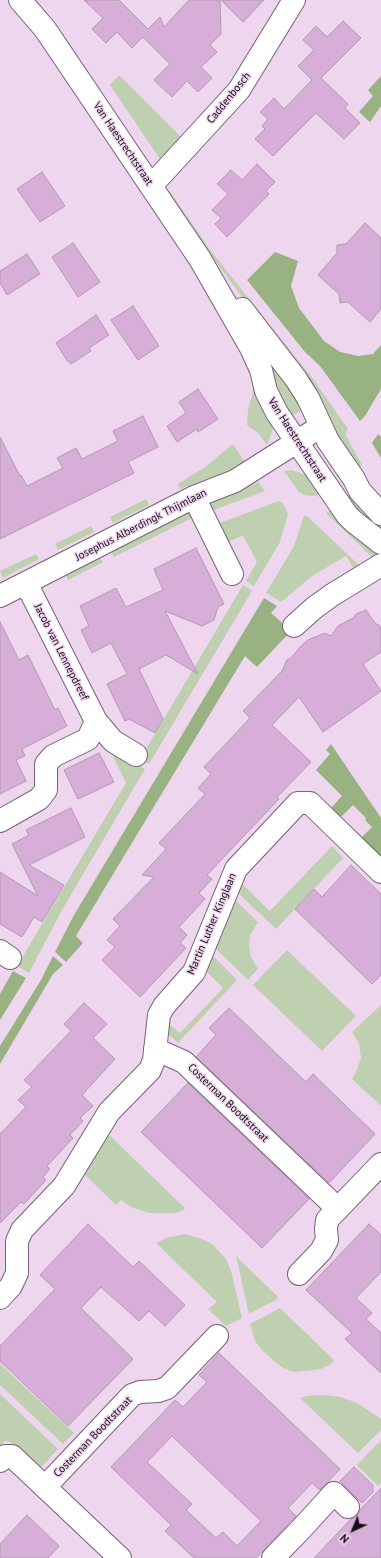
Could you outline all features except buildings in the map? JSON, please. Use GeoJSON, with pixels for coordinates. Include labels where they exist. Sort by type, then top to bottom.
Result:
{"type":"FeatureCollection","features":[{"type":"Feature","properties":{"kind":"street","name":"Van Haestrechtstraat"},"geometry":{"type":"LineString","coordinates":[[20,0],[45,29],[200,259],[256,359],[271,402],[297,442],[347,515],[381,543]]}},
{"type":"Feature","properties":{"kind":"street","name":"Van Haestrechtstraat"},"geometry":{"type":"LineString","coordinates":[[32,0],[45,29]]}},
{"type":"Feature","properties":{"kind":"street","name":"Caddenbosch"},"geometry":{"type":"LineString","coordinates":[[151,186],[239,90],[294,0]]}},
{"type":"Feature","properties":{"kind":"street","name":"Van Haestrechtstraat"},"geometry":{"type":"LineString","coordinates":[[200,259],[219,279],[296,379],[308,398],[320,428],[360,491],[381,514]]}},
{"type":"Feature","properties":{"kind":"street","name":"Josephus Alberdingk Thijmlaan"},"geometry":{"type":"LineString","coordinates":[[0,596],[194,497],[235,481],[320,428]]}},
{"type":"Feature","properties":{"kind":"street"},"geometry":{"type":"LineString","coordinates":[[194,497],[232,574]]}},
{"type":"Feature","properties":{"kind":"street"},"geometry":{"type":"LineString","coordinates":[[294,626],[314,608],[332,595],[381,565]]}},
{"type":"Feature","properties":{"kind":"street","name":"Jacob van Lennepdreef"},"geometry":{"type":"LineString","coordinates":[[26,583],[96,721],[113,741],[136,755]]}},
{"type":"Feature","properties":{"kind":"street"},"geometry":{"type":"LineString","coordinates":[[0,821],[39,799],[46,790],[46,764],[53,756],[88,739],[96,721]]}},
{"type":"Feature","properties":{"kind":"street","name":"Martin Luther Kinglaan"},"geometry":{"type":"LineString","coordinates":[[155,1049],[159,1015],[164,1006],[194,972],[236,869],[298,803],[310,803],[381,872]]}},
{"type":"Feature","properties":{"kind":"street"},"geometry":{"type":"LineString","coordinates":[[0,1298],[11,1286],[17,1273],[17,1242],[22,1230],[64,1186],[109,1112],[150,1070],[154,1060],[155,1049]]}},
{"type":"Feature","properties":{"kind":"street","name":"Costerman Boodtstraat"},"geometry":{"type":"LineString","coordinates":[[155,1049],[184,1062],[338,1208]]}},
{"type":"Feature","properties":{"kind":"street"},"geometry":{"type":"LineString","coordinates":[[299,1274],[321,1251],[327,1240],[327,1220],[381,1164]]}},
{"type":"Feature","properties":{"kind":"street","name":"Costerman Boodtstraat"},"geometry":{"type":"LineString","coordinates":[[45,1487],[132,1395],[140,1392],[158,1391],[167,1388],[217,1336]]}},
{"type":"Feature","properties":{"kind":"street","name":"Costerman Boodtstraat"},"geometry":{"type":"LineString","coordinates":[[0,1461],[5,1456],[12,1456],[120,1558]]}},
{"type":"Feature","properties":{"kind":"street"},"geometry":{"type":"LineString","coordinates":[[272,1558],[304,1527],[334,1493],[348,1507]]}},
{"type":"Feature","properties":{"kind":"green space"},"geometry":{"type":"Polygon","coordinates":[[[119,75],[181,137],[160,159],[110,85],[119,75]]]}},
{"type":"Feature","properties":{"kind":"green space"},"geometry":{"type":"Polygon","coordinates":[[[381,76],[381,106],[370,122],[359,112],[373,96],[368,90],[381,76]]]}},
{"type":"Feature","properties":{"kind":"green space"},"geometry":{"type":"Polygon","coordinates":[[[169,190],[211,251],[314,380],[348,429],[345,434],[362,465],[360,468],[355,471],[299,374],[197,236],[167,191],[169,190]]]}},
{"type":"Feature","properties":{"kind":"green space"},"geometry":{"type":"Polygon","coordinates":[[[275,252],[298,261],[291,286],[299,308],[324,341],[340,352],[358,356],[373,354],[381,345],[381,389],[365,416],[360,421],[320,366],[305,352],[247,280],[275,252]]]}},
{"type":"Feature","properties":{"kind":"green space"},"geometry":{"type":"Polygon","coordinates":[[[265,346],[297,400],[301,411],[287,418],[279,406],[265,346]]]}},
{"type":"Feature","properties":{"kind":"green space"},"geometry":{"type":"Polygon","coordinates":[[[249,369],[272,420],[273,429],[267,445],[259,434],[247,425],[248,409],[253,392],[252,378],[249,369]]]}},
{"type":"Feature","properties":{"kind":"green space"},"geometry":{"type":"Polygon","coordinates":[[[378,434],[381,437],[381,458],[372,443],[378,434]]]}},
{"type":"Feature","properties":{"kind":"green space"},"geometry":{"type":"Polygon","coordinates":[[[233,444],[245,462],[227,471],[180,489],[178,484],[205,467],[233,444]]]}},
{"type":"Feature","properties":{"kind":"green space"},"geometry":{"type":"Polygon","coordinates":[[[292,470],[309,476],[323,494],[313,496],[304,495],[299,492],[284,471],[292,470]]]}},
{"type":"Feature","properties":{"kind":"green space"},"geometry":{"type":"Polygon","coordinates":[[[258,482],[265,491],[211,511],[208,504],[242,491],[258,482]]]}},
{"type":"Feature","properties":{"kind":"green space"},"geometry":{"type":"Polygon","coordinates":[[[353,494],[381,520],[381,535],[345,500],[353,494]]]}},
{"type":"Feature","properties":{"kind":"green space"},"geometry":{"type":"Polygon","coordinates":[[[146,499],[149,505],[113,523],[110,517],[146,499]]]}},
{"type":"Feature","properties":{"kind":"green space"},"geometry":{"type":"Polygon","coordinates":[[[279,501],[283,503],[288,514],[280,542],[254,586],[246,581],[257,562],[243,535],[226,543],[217,524],[279,501]]]}},
{"type":"Feature","properties":{"kind":"green space"},"geometry":{"type":"Polygon","coordinates":[[[335,507],[378,550],[378,553],[374,559],[326,513],[335,507]]]}},
{"type":"Feature","properties":{"kind":"green space"},"geometry":{"type":"Polygon","coordinates":[[[193,510],[196,516],[114,557],[111,551],[193,510]]]}},
{"type":"Feature","properties":{"kind":"green space"},"geometry":{"type":"Polygon","coordinates":[[[304,516],[307,516],[360,566],[354,569],[346,556],[312,576],[281,602],[266,593],[294,546],[304,516]]]}},
{"type":"Feature","properties":{"kind":"green space"},"geometry":{"type":"Polygon","coordinates":[[[91,526],[94,532],[58,550],[55,544],[91,526]]]}},
{"type":"Feature","properties":{"kind":"green space"},"geometry":{"type":"Polygon","coordinates":[[[36,554],[39,559],[3,578],[0,571],[36,554]]]}},
{"type":"Feature","properties":{"kind":"green space"},"geometry":{"type":"Polygon","coordinates":[[[99,557],[103,562],[68,580],[65,573],[99,557]]]}},
{"type":"Feature","properties":{"kind":"green space"},"geometry":{"type":"Polygon","coordinates":[[[243,585],[252,591],[149,764],[140,759],[243,585]]]}},
{"type":"Feature","properties":{"kind":"green space"},"geometry":{"type":"Polygon","coordinates":[[[264,598],[277,606],[271,613],[291,631],[257,667],[245,656],[76,936],[83,943],[66,962],[55,952],[74,915],[264,598]]]}},
{"type":"Feature","properties":{"kind":"green space"},"geometry":{"type":"Polygon","coordinates":[[[331,744],[381,818],[381,859],[361,838],[372,827],[365,820],[366,818],[353,805],[340,818],[330,809],[342,796],[316,770],[330,754],[326,750],[331,744]]]}},
{"type":"Feature","properties":{"kind":"green space"},"geometry":{"type":"Polygon","coordinates":[[[108,746],[145,769],[62,910],[29,973],[17,966],[126,783],[108,746]]]}},
{"type":"Feature","properties":{"kind":"green space"},"geometry":{"type":"Polygon","coordinates":[[[332,846],[343,858],[276,929],[236,891],[240,882],[270,911],[332,846]]]}},
{"type":"Feature","properties":{"kind":"green space"},"geometry":{"type":"Polygon","coordinates":[[[233,898],[258,922],[250,935],[249,946],[251,957],[258,969],[248,980],[214,947],[233,898]]]}},
{"type":"Feature","properties":{"kind":"green space"},"geometry":{"type":"Polygon","coordinates":[[[287,950],[356,1016],[322,1051],[253,985],[287,950]]]}},
{"type":"Feature","properties":{"kind":"green space"},"geometry":{"type":"Polygon","coordinates":[[[211,954],[237,980],[178,1043],[167,1033],[169,1024],[180,1033],[223,988],[206,971],[211,954]]]}},
{"type":"Feature","properties":{"kind":"green space"},"geometry":{"type":"Polygon","coordinates":[[[53,956],[63,965],[53,974],[0,1064],[0,1046],[41,980],[53,956]]]}},
{"type":"Feature","properties":{"kind":"green space"},"geometry":{"type":"Polygon","coordinates":[[[13,971],[26,978],[0,1020],[0,994],[13,971]]]}},
{"type":"Feature","properties":{"kind":"green space"},"geometry":{"type":"Polygon","coordinates":[[[381,1005],[381,1106],[352,1079],[361,1058],[359,1044],[352,1032],[381,1005]]]}},
{"type":"Feature","properties":{"kind":"green space"},"geometry":{"type":"Polygon","coordinates":[[[107,1133],[185,1208],[176,1213],[149,1213],[131,1207],[121,1200],[116,1205],[83,1173],[107,1133]]]}},
{"type":"Feature","properties":{"kind":"green space"},"geometry":{"type":"Polygon","coordinates":[[[185,1234],[212,1244],[226,1259],[231,1271],[242,1318],[226,1326],[208,1309],[217,1302],[156,1243],[169,1237],[185,1234]]]}},
{"type":"Feature","properties":{"kind":"green space"},"geometry":{"type":"Polygon","coordinates":[[[236,1256],[278,1297],[276,1300],[249,1314],[236,1256]]]}},
{"type":"Feature","properties":{"kind":"green space"},"geometry":{"type":"Polygon","coordinates":[[[280,1308],[334,1360],[331,1364],[321,1369],[295,1372],[285,1369],[276,1363],[261,1349],[255,1341],[250,1324],[280,1308]]]}},
{"type":"Feature","properties":{"kind":"green space"},"geometry":{"type":"Polygon","coordinates":[[[0,1364],[74,1433],[63,1444],[0,1385],[0,1364]]]}},
{"type":"Feature","properties":{"kind":"green space"},"geometry":{"type":"Polygon","coordinates":[[[0,1394],[58,1449],[40,1468],[11,1442],[5,1441],[0,1446],[0,1394]]]}},
{"type":"Feature","properties":{"kind":"green space"},"geometry":{"type":"Polygon","coordinates":[[[322,1395],[341,1397],[357,1403],[381,1419],[381,1430],[358,1453],[300,1398],[322,1395]]]}},
{"type":"Feature","properties":{"kind":"green space"},"geometry":{"type":"Polygon","coordinates":[[[381,1440],[381,1483],[378,1486],[357,1465],[381,1440]]]}}]}
